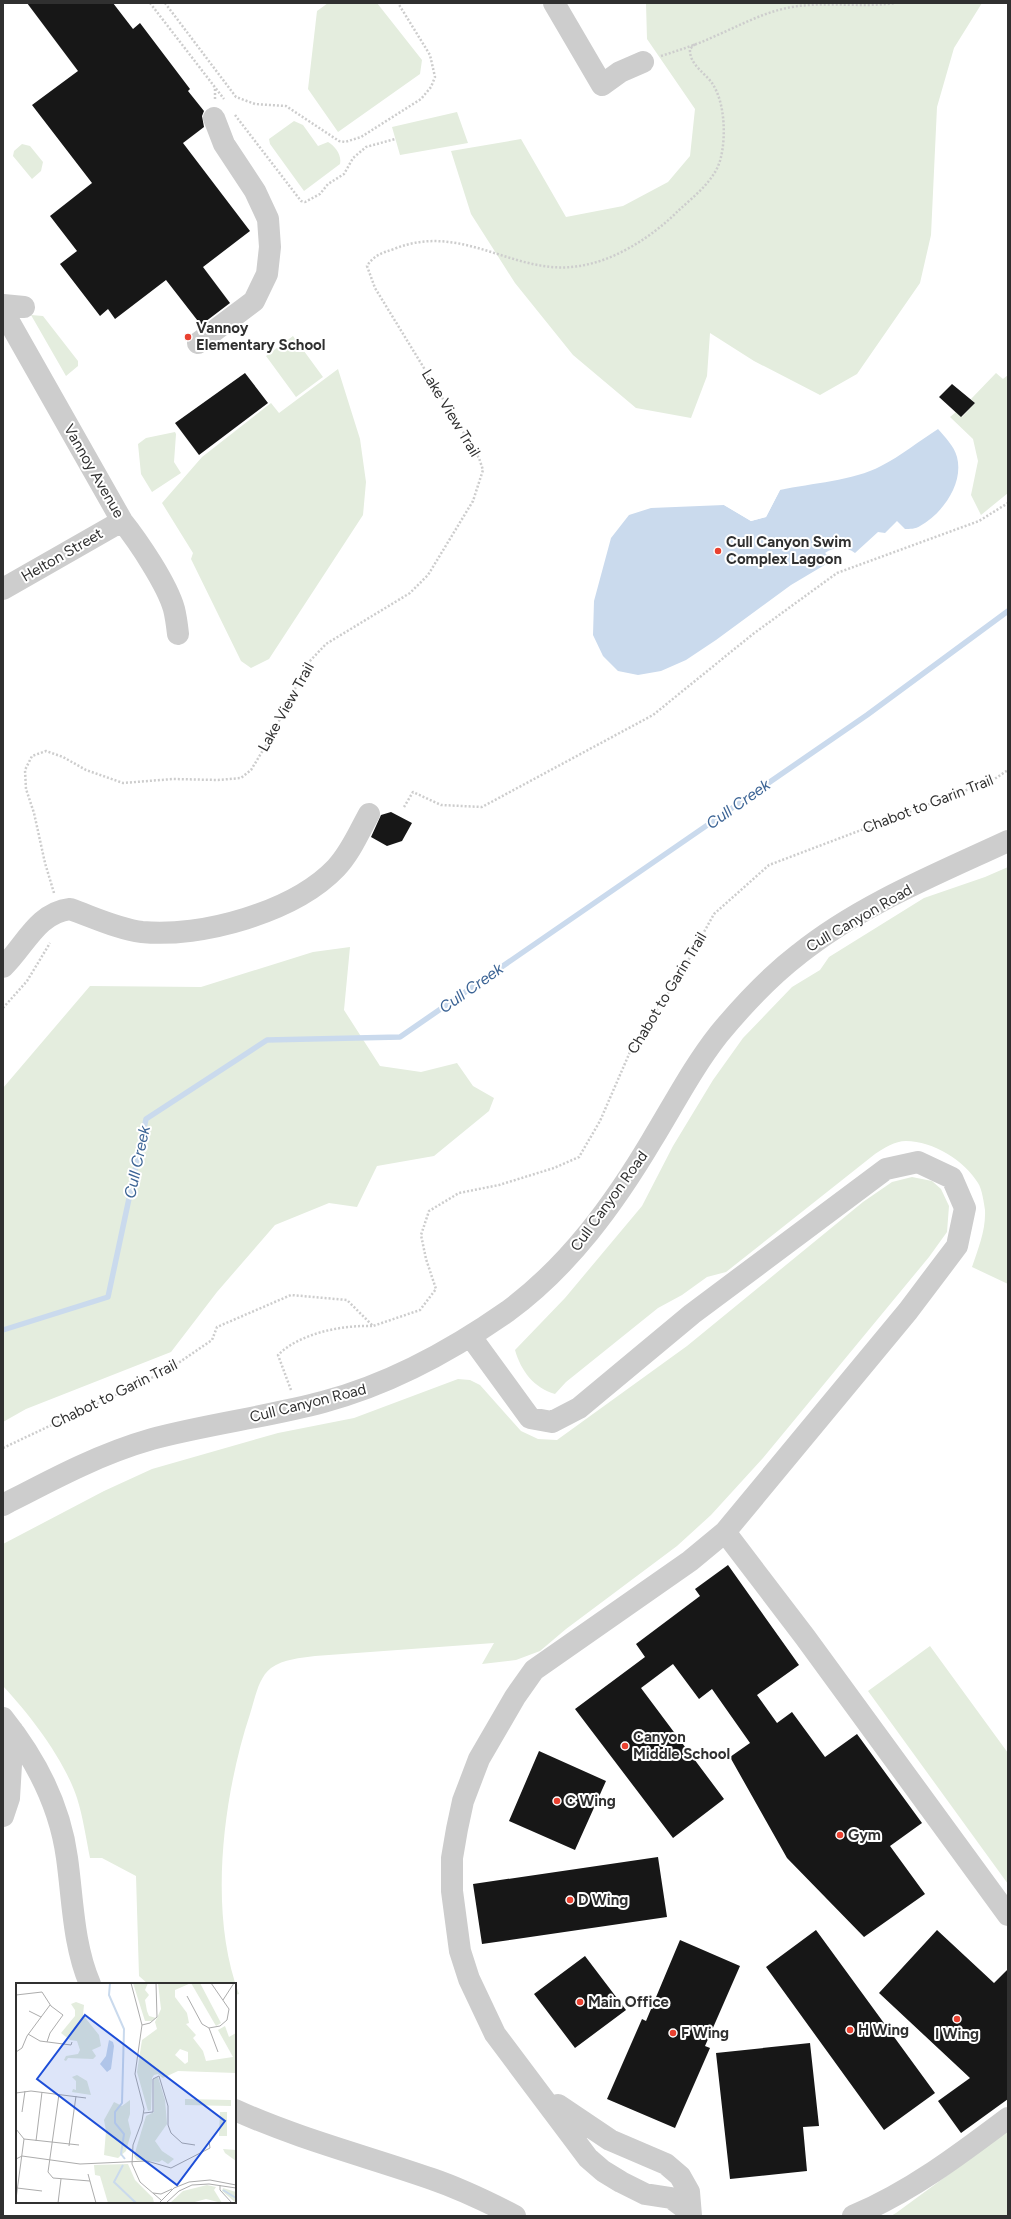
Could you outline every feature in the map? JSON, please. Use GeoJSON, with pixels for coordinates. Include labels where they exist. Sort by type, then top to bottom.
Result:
{"type":"FeatureCollection","features":[{"type":"Feature","properties":{"kind":"street"},"geometry":{"type":"LineString","coordinates":[[554,3],[602,84],[620,72],[643,62]]}},
{"type":"Feature","properties":{"kind":"street"},"geometry":{"type":"LineString","coordinates":[[198,343],[254,301],[266,274],[270,247],[268,219],[255,190],[224,144],[224,110]]}},
{"type":"Feature","properties":{"kind":"street","name":"Vannoy Avenue"},"geometry":{"type":"LineString","coordinates":[[3,311],[9,337],[60,393],[122,521],[134,537],[158,577],[174,608],[178,634]]}},
{"type":"Feature","properties":{"kind":"street","name":"Helton Street"},"geometry":{"type":"LineString","coordinates":[[3,589],[122,521]]}},
{"type":"Feature","properties":{"kind":"street"},"geometry":{"type":"LineString","coordinates":[[3,967],[35,927],[61,910],[70,909],[141,932],[169,933],[230,922],[285,903],[315,885],[336,868],[349,852],[369,814]]}},
{"type":"Feature","properties":{"kind":"street","name":"Cull Canyon Road"},"geometry":{"type":"LineString","coordinates":[[3,1505],[70,1470],[104,1455],[145,1441],[324,1402],[374,1386],[438,1356],[471,1337],[511,1308],[548,1278],[576,1249],[619,1192],[691,1073],[718,1035],[765,984],[799,954],[849,920],[928,878],[1008,841]]}},
{"type":"Feature","properties":{"kind":"street"},"geometry":{"type":"LineString","coordinates":[[471,1337],[530,1418],[552,1422],[579,1408],[692,1314],[886,1169],[918,1162],[952,1178],[965,1208],[957,1246],[908,1311],[725,1532],[690,1561],[534,1670],[515,1697],[479,1759],[463,1801],[452,1858],[452,1891],[460,1951],[482,2010],[495,2034],[510,2057],[538,2089],[588,2158],[603,2171],[645,2194],[671,2198],[690,2214]]}},
{"type":"Feature","properties":{"kind":"street"},"geometry":{"type":"LineString","coordinates":[[725,1532],[805,1637],[1008,1915]]}},
{"type":"Feature","properties":{"kind":"street"},"geometry":{"type":"LineString","coordinates":[[3,1816],[9,1798],[8,1724]]}},
{"type":"Feature","properties":{"kind":"street"},"geometry":{"type":"LineString","coordinates":[[8,1724],[32,1758],[46,1785],[62,1832],[78,1949],[90,1983]]}},
{"type":"Feature","properties":{"kind":"street"},"geometry":{"type":"LineString","coordinates":[[538,2089],[584,2124],[610,2140],[666,2164],[680,2176],[689,2192],[690,2214]]}},
{"type":"Feature","properties":{"kind":"street"},"geometry":{"type":"LineString","coordinates":[[236,2110],[321,2144],[433,2179],[515,2216]]}},
{"type":"Feature","properties":{"kind":"street"},"geometry":{"type":"LineString","coordinates":[[854,2216],[885,2203],[919,2183],[1008,2118]]}},
{"type":"Feature","properties":{"kind":"path"},"geometry":{"type":"LineString","coordinates":[[150,3],[224,110],[301,201],[304,202],[314,197],[328,184],[344,174],[353,158],[366,147],[396,138]]}},
{"type":"Feature","properties":{"kind":"path"},"geometry":{"type":"LineString","coordinates":[[165,3],[236,97],[255,104],[286,106],[339,140],[345,142],[361,137],[421,99],[431,87],[434,77],[430,55],[398,3]]}},
{"type":"Feature","properties":{"kind":"path"},"geometry":{"type":"LineString","coordinates":[[643,62],[695,44],[762,14],[792,7],[823,4],[881,5],[895,3]]}},
{"type":"Feature","properties":{"kind":"path","name":"Lake View Trail"},"geometry":{"type":"LineString","coordinates":[[61,910],[44,863],[34,813],[26,789],[25,770],[32,756],[46,751],[63,757],[86,770],[123,783],[173,779],[218,780],[241,778],[251,770],[271,737],[308,663],[326,644],[410,593],[428,576],[473,501],[483,470],[478,458],[375,288],[367,266],[372,257],[407,243],[430,240],[460,243],[539,265],[579,267],[614,255],[650,234],[671,218],[703,187],[710,179],[721,158],[722,111],[712,84],[695,65],[690,56],[690,49],[695,44]]}},
{"type":"Feature","properties":{"kind":"path"},"geometry":{"type":"LineString","coordinates":[[404,806],[413,792],[441,805],[482,807],[653,715],[753,634],[837,573],[979,521],[1008,503]]}},
{"type":"Feature","properties":{"kind":"path","name":"Chabot to Garin Trail"},"geometry":{"type":"LineString","coordinates":[[3,1448],[168,1370],[212,1340],[217,1327],[291,1295],[347,1300],[373,1326],[420,1310],[436,1290],[426,1259],[421,1235],[429,1211],[459,1193],[499,1185],[554,1168],[579,1156],[600,1121],[633,1045],[679,977],[714,914],[769,865],[993,780],[1008,770]]}},
{"type":"Feature","properties":{"kind":"path"},"geometry":{"type":"LineString","coordinates":[[297,1408],[285,1370],[278,1355],[288,1345],[313,1335],[354,1326],[373,1326]]}},
{"type":"Feature","properties":{"kind":"green space"},"geometry":{"type":"Polygon","coordinates":[[[328,3],[377,3],[422,60],[420,74],[338,132],[308,89],[317,11],[328,3]]]}},
{"type":"Feature","properties":{"kind":"green space"},"geometry":{"type":"Polygon","coordinates":[[[646,3],[982,3],[954,48],[937,107],[931,235],[920,283],[857,374],[820,395],[754,361],[710,333],[707,376],[691,418],[636,408],[573,355],[515,283],[471,214],[451,151],[521,139],[566,217],[623,206],[668,182],[690,156],[695,109],[647,39],[646,3]]]}},
{"type":"Feature","properties":{"kind":"green space"},"geometry":{"type":"Polygon","coordinates":[[[457,112],[468,143],[400,155],[392,127],[457,112]]]}},
{"type":"Feature","properties":{"kind":"green space"},"geometry":{"type":"Polygon","coordinates":[[[294,121],[303,125],[318,146],[328,142],[335,148],[340,157],[340,164],[304,191],[270,144],[269,139],[294,121]]]}},
{"type":"Feature","properties":{"kind":"green space"},"geometry":{"type":"Polygon","coordinates":[[[22,144],[30,146],[43,162],[41,171],[32,179],[13,156],[14,151],[22,144]]]}},
{"type":"Feature","properties":{"kind":"green space"},"geometry":{"type":"Polygon","coordinates":[[[31,315],[43,316],[78,361],[78,366],[66,376],[31,315]]]}},
{"type":"Feature","properties":{"kind":"green space"},"geometry":{"type":"Polygon","coordinates":[[[293,336],[323,377],[296,397],[266,356],[293,336]]]}},
{"type":"Feature","properties":{"kind":"green space"},"geometry":{"type":"Polygon","coordinates":[[[338,369],[360,439],[366,482],[363,515],[269,659],[251,668],[241,661],[191,559],[193,553],[162,503],[202,457],[271,403],[279,413],[338,369]]]}},
{"type":"Feature","properties":{"kind":"green space"},"geometry":{"type":"Polygon","coordinates":[[[996,373],[1003,379],[1008,375],[1008,493],[981,515],[971,495],[978,461],[973,439],[950,417],[956,412],[962,417],[975,403],[971,399],[996,373]]]}},
{"type":"Feature","properties":{"kind":"green space"},"geometry":{"type":"Polygon","coordinates":[[[175,432],[174,462],[181,473],[152,492],[141,474],[138,444],[146,438],[175,432]]]}},
{"type":"Feature","properties":{"kind":"green space"},"geometry":{"type":"Polygon","coordinates":[[[1008,867],[1008,1284],[972,1267],[983,1232],[985,1217],[983,1196],[978,1183],[957,1160],[937,1148],[927,1144],[902,1141],[890,1145],[875,1154],[726,1272],[707,1277],[682,1295],[658,1308],[566,1382],[555,1394],[541,1388],[529,1378],[521,1365],[515,1350],[565,1298],[642,1206],[673,1146],[713,1080],[743,1038],[792,987],[820,970],[829,957],[924,898],[985,877],[1008,867]]]}},
{"type":"Feature","properties":{"kind":"green space"},"geometry":{"type":"Polygon","coordinates":[[[350,947],[344,1010],[380,1066],[421,1072],[457,1063],[473,1086],[494,1098],[489,1111],[434,1156],[377,1166],[357,1207],[329,1203],[275,1225],[217,1292],[171,1352],[26,1409],[3,1422],[3,1088],[90,986],[201,987],[313,952],[350,947]]]}},
{"type":"Feature","properties":{"kind":"green space"},"geometry":{"type":"Polygon","coordinates":[[[912,1177],[932,1181],[941,1189],[949,1206],[947,1232],[929,1257],[763,1458],[711,1515],[677,1546],[566,1629],[540,1651],[516,1660],[482,1664],[494,1643],[304,1657],[292,1659],[276,1665],[267,1672],[260,1683],[241,1746],[226,1817],[222,1891],[224,1927],[229,1962],[236,1983],[147,1983],[139,1976],[136,1876],[102,1858],[90,1858],[83,1820],[77,1798],[64,1768],[35,1724],[3,1686],[3,1544],[104,1491],[152,1469],[278,1433],[354,1418],[458,1379],[470,1380],[480,1385],[521,1431],[538,1439],[557,1440],[687,1346],[863,1202],[892,1182],[912,1177]]]}},
{"type":"Feature","properties":{"kind":"green space"},"geometry":{"type":"Polygon","coordinates":[[[930,1646],[1008,1753],[1008,1884],[868,1691],[930,1646]]]}},
{"type":"Feature","properties":{"kind":"green space"},"geometry":{"type":"Polygon","coordinates":[[[236,1984],[239,1994],[236,1995],[236,1984]]]}},
{"type":"Feature","properties":{"kind":"green space"},"geometry":{"type":"Polygon","coordinates":[[[1008,2131],[1008,2216],[891,2216],[896,2213],[1008,2131]]]}},
{"type":"Feature","properties":{"kind":"water","name":"Cull Canyon Swim Complex Lagoon"},"geometry":{"type":"Polygon","coordinates":[[[938,429],[956,453],[958,467],[957,477],[954,488],[949,497],[936,514],[928,521],[917,528],[905,529],[897,521],[885,533],[878,532],[855,553],[848,549],[840,548],[825,553],[833,560],[791,585],[686,660],[661,671],[638,675],[618,671],[603,656],[593,635],[594,601],[611,538],[629,515],[651,508],[724,505],[751,521],[766,517],[780,490],[845,478],[870,471],[896,458],[938,429]]]}},
{"type":"Feature","properties":{"kind":"pier"},"geometry":{"type":"Polygon","coordinates":[[[778,490],[780,490],[766,517],[751,521],[724,505],[726,504],[752,519],[764,515],[778,490]]]}},
{"type":"Feature","properties":{"kind":"building"},"geometry":{"type":"Polygon","coordinates":[[[27,3],[113,3],[133,29],[140,23],[190,89],[188,91],[204,111],[202,116],[204,127],[183,143],[250,231],[203,267],[230,303],[201,325],[166,280],[115,319],[108,309],[100,316],[60,264],[77,251],[50,216],[92,183],[32,105],[78,71],[27,3]]]}},
{"type":"Feature","properties":{"kind":"building"},"geometry":{"type":"Polygon","coordinates":[[[245,373],[268,403],[199,455],[175,423],[245,373]]]}},
{"type":"Feature","properties":{"kind":"building"},"geometry":{"type":"Polygon","coordinates":[[[952,384],[975,403],[961,417],[939,397],[952,384]]]}},
{"type":"Feature","properties":{"kind":"building"},"geometry":{"type":"Polygon","coordinates":[[[391,812],[412,823],[402,841],[387,846],[371,837],[381,815],[391,812]]]}},
{"type":"Feature","properties":{"kind":"building"},"geometry":{"type":"Polygon","coordinates":[[[728,1565],[799,1665],[757,1695],[777,1723],[792,1712],[825,1757],[857,1734],[922,1823],[890,1846],[925,1894],[864,1937],[787,1858],[730,1757],[750,1743],[712,1689],[699,1699],[673,1664],[641,1688],[724,1799],[673,1838],[575,1709],[645,1657],[636,1644],[700,1596],[695,1589],[728,1565]]]}},
{"type":"Feature","properties":{"kind":"building","name":"C Wing"},"geometry":{"type":"Polygon","coordinates":[[[539,1751],[606,1781],[575,1850],[509,1821],[539,1751]]]}},
{"type":"Feature","properties":{"kind":"building","name":"D Wing"},"geometry":{"type":"Polygon","coordinates":[[[658,1857],[667,1917],[482,1944],[473,1884],[658,1857]]]}},
{"type":"Feature","properties":{"kind":"building","name":"H Wing"},"geometry":{"type":"Polygon","coordinates":[[[816,1930],[935,2093],[884,2130],[766,1967],[816,1930]]]}},
{"type":"Feature","properties":{"kind":"building","name":"I Wing"},"geometry":{"type":"Polygon","coordinates":[[[937,1930],[994,1983],[1008,1969],[1008,2099],[961,2133],[938,2101],[970,2078],[879,1993],[937,1930]]]}},
{"type":"Feature","properties":{"kind":"building","name":"F Wing"},"geometry":{"type":"Polygon","coordinates":[[[680,1940],[740,1966],[705,2046],[710,2048],[675,2128],[607,2099],[642,2019],[646,2021],[680,1940]]]}},
{"type":"Feature","properties":{"kind":"building","name":"Main Office"},"geometry":{"type":"Polygon","coordinates":[[[585,1956],[626,2010],[575,2048],[534,1994],[585,1956]]]}},
{"type":"Feature","properties":{"kind":"building"},"geometry":{"type":"Polygon","coordinates":[[[810,2043],[819,2126],[803,2127],[807,2171],[730,2179],[716,2053],[810,2043]]]}},
{"type":"Feature","properties":{"kind":"waterway","name":"Cull Creek"},"geometry":{"type":"LineString","coordinates":[[3,1330],[108,1297],[146,1119],[267,1040],[400,1037],[867,715],[1008,611]]}},
{"type":"Feature","properties":{"kind":"place","name":"Vannoy Elementary School"},"geometry":{"type":"Point","coordinates":[188,337]}},
{"type":"Feature","properties":{"kind":"place","name":"Cull Canyon Swim Complex Lagoon"},"geometry":{"type":"Point","coordinates":[718,551]}},
{"type":"Feature","properties":{"kind":"place","name":"Canyon Middle School"},"geometry":{"type":"Point","coordinates":[625,1746]}},
{"type":"Feature","properties":{"kind":"place","name":"C Wing"},"geometry":{"type":"Point","coordinates":[557,1801]}},
{"type":"Feature","properties":{"kind":"place","name":"Gym"},"geometry":{"type":"Point","coordinates":[840,1835]}},
{"type":"Feature","properties":{"kind":"place","name":"D Wing"},"geometry":{"type":"Point","coordinates":[570,1900]}},
{"type":"Feature","properties":{"kind":"place","name":"Main Office"},"geometry":{"type":"Point","coordinates":[580,2002]}},
{"type":"Feature","properties":{"kind":"place","name":"I Wing"},"geometry":{"type":"Point","coordinates":[957,2019]}},
{"type":"Feature","properties":{"kind":"place","name":"H Wing"},"geometry":{"type":"Point","coordinates":[850,2030]}},
{"type":"Feature","properties":{"kind":"place","name":"F Wing"},"geometry":{"type":"Point","coordinates":[673,2033]}}]}
